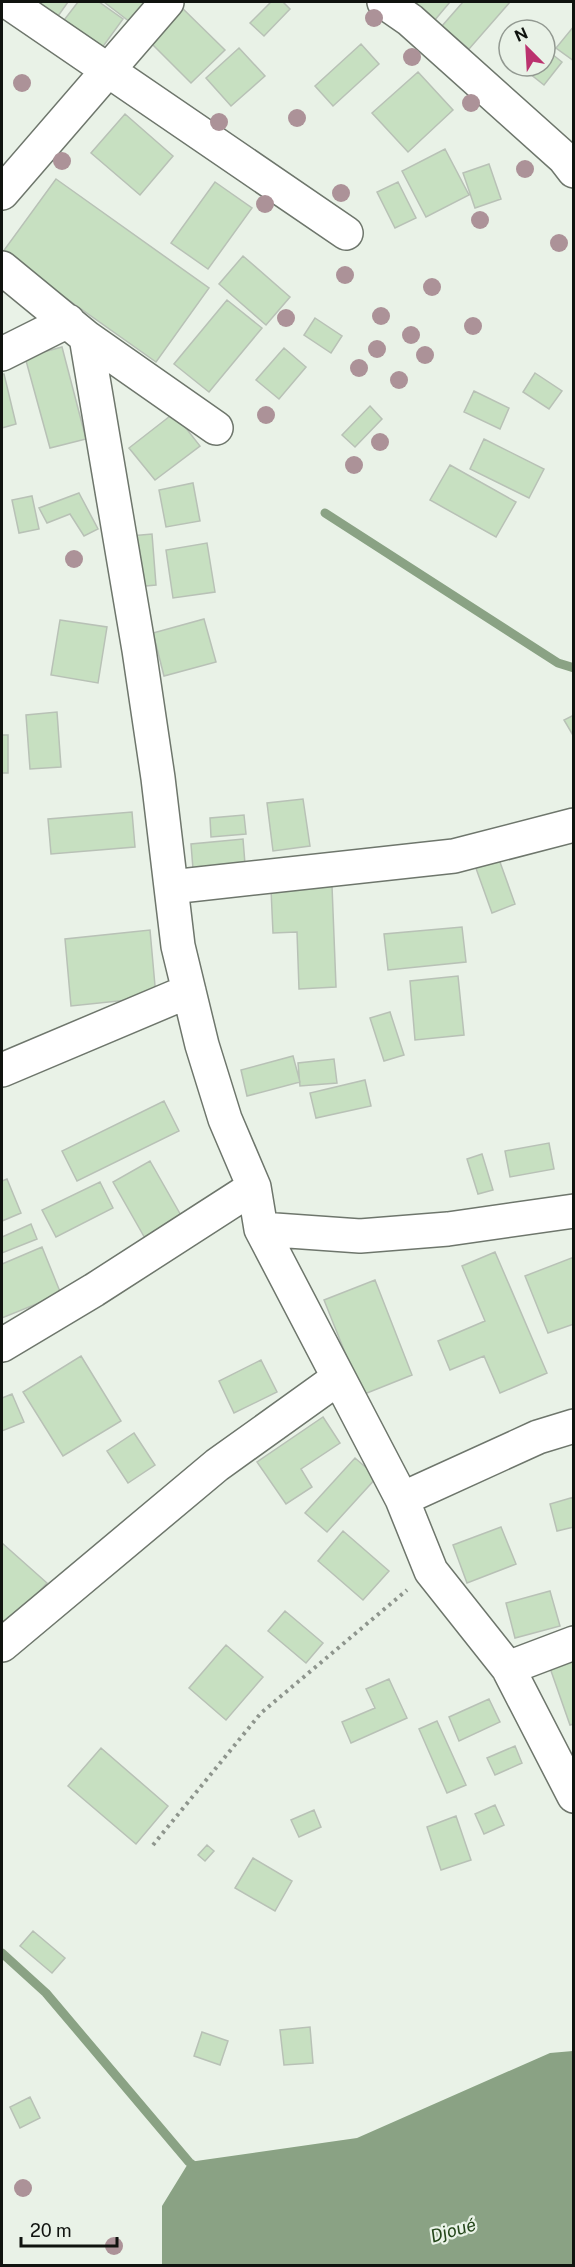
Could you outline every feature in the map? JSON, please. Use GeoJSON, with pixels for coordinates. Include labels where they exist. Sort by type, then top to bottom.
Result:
{"type":"FeatureCollection","features":[{"type":"Feature","properties":{"kind":"street"},"geometry":{"type":"LineString","coordinates":[[8,2],[346,233]]}},
{"type":"Feature","properties":{"kind":"street"},"geometry":{"type":"LineString","coordinates":[[2,193],[167,2]]}},
{"type":"Feature","properties":{"kind":"street"},"geometry":{"type":"LineString","coordinates":[[384,2],[410,20],[564,158],[573,171]]}},
{"type":"Feature","properties":{"kind":"street"},"geometry":{"type":"LineString","coordinates":[[2,268],[77,329],[216,428]]}},
{"type":"Feature","properties":{"kind":"street"},"geometry":{"type":"LineString","coordinates":[[2,354],[77,329]]}},
{"type":"Feature","properties":{"kind":"street"},"geometry":{"type":"LineString","coordinates":[[77,329],[139,650],[178,946],[225,1119],[254,1187],[261,1229],[337,1379],[402,1499],[431,1570],[508,1668],[573,1796]]}},
{"type":"Feature","properties":{"kind":"street"},"geometry":{"type":"LineString","coordinates":[[171,887],[454,856],[573,825]]}},
{"type":"Feature","properties":{"kind":"street"},"geometry":{"type":"LineString","coordinates":[[2,1071],[189,991]]}},
{"type":"Feature","properties":{"kind":"street"},"geometry":{"type":"LineString","coordinates":[[2,1345],[94,1290],[254,1187]]}},
{"type":"Feature","properties":{"kind":"street"},"geometry":{"type":"LineString","coordinates":[[261,1229],[360,1236],[448,1229],[573,1211]]}},
{"type":"Feature","properties":{"kind":"street"},"geometry":{"type":"LineString","coordinates":[[2,1645],[217,1465],[337,1379]]}},
{"type":"Feature","properties":{"kind":"street"},"geometry":{"type":"LineString","coordinates":[[402,1499],[538,1437],[573,1426]]}},
{"type":"Feature","properties":{"kind":"street"},"geometry":{"type":"LineString","coordinates":[[508,1668],[573,1643]]}},
{"type":"Feature","properties":{"kind":"path"},"geometry":{"type":"LineString","coordinates":[[153,1845],[261,1713],[431,1570]]}},
{"type":"Feature","properties":{"kind":"water","name":"Djoué"},"geometry":{"type":"Polygon","coordinates":[[[573,2051],[573,2265],[162,2265],[162,2206],[189,2162],[357,2138],[550,2053],[573,2051]]]}},
{"type":"Feature","properties":{"kind":"building"},"geometry":{"type":"Polygon","coordinates":[[[29,2],[68,2],[58,16],[29,2]]]}},
{"type":"Feature","properties":{"kind":"building"},"geometry":{"type":"Polygon","coordinates":[[[78,2],[99,2],[123,19],[99,52],[61,24],[78,2]]]}},
{"type":"Feature","properties":{"kind":"building"},"geometry":{"type":"Polygon","coordinates":[[[104,2],[147,2],[130,22],[104,2]]]}},
{"type":"Feature","properties":{"kind":"building"},"geometry":{"type":"Polygon","coordinates":[[[176,2],[225,50],[191,83],[142,34],[176,2]]]}},
{"type":"Feature","properties":{"kind":"building"},"geometry":{"type":"Polygon","coordinates":[[[271,2],[283,2],[290,9],[264,36],[250,23],[271,2]]]}},
{"type":"Feature","properties":{"kind":"building"},"geometry":{"type":"Polygon","coordinates":[[[410,2],[450,2],[434,21],[410,2]]]}},
{"type":"Feature","properties":{"kind":"building"},"geometry":{"type":"Polygon","coordinates":[[[463,2],[510,2],[469,49],[442,26],[463,2]]]}},
{"type":"Feature","properties":{"kind":"building"},"geometry":{"type":"Polygon","coordinates":[[[574,26],[574,61],[557,47],[574,26]]]}},
{"type":"Feature","properties":{"kind":"building"},"geometry":{"type":"Polygon","coordinates":[[[361,44],[379,64],[333,106],[315,86],[361,44]]]}},
{"type":"Feature","properties":{"kind":"building"},"geometry":{"type":"Polygon","coordinates":[[[239,48],[265,76],[231,106],[206,78],[239,48]]]}},
{"type":"Feature","properties":{"kind":"building"},"geometry":{"type":"Polygon","coordinates":[[[557,58],[562,62],[557,68],[557,58]]]}},
{"type":"Feature","properties":{"kind":"building"},"geometry":{"type":"Polygon","coordinates":[[[418,72],[453,110],[408,152],[372,113],[418,72]]]}},
{"type":"Feature","properties":{"kind":"building"},"geometry":{"type":"Polygon","coordinates":[[[535,78],[549,78],[544,85],[535,78]]]}},
{"type":"Feature","properties":{"kind":"building"},"geometry":{"type":"Polygon","coordinates":[[[125,114],[173,156],[140,195],[91,153],[125,114]]]}},
{"type":"Feature","properties":{"kind":"building"},"geometry":{"type":"Polygon","coordinates":[[[445,149],[469,195],[426,217],[402,171],[445,149]]]}},
{"type":"Feature","properties":{"kind":"building"},"geometry":{"type":"Polygon","coordinates":[[[489,164],[501,199],[475,208],[463,173],[489,164]]]}},
{"type":"Feature","properties":{"kind":"building"},"geometry":{"type":"Polygon","coordinates":[[[56,179],[209,288],[156,362],[2,253],[56,179]]]}},
{"type":"Feature","properties":{"kind":"building"},"geometry":{"type":"Polygon","coordinates":[[[215,182],[252,208],[208,269],[171,243],[215,182]]]}},
{"type":"Feature","properties":{"kind":"building"},"geometry":{"type":"Polygon","coordinates":[[[398,182],[416,218],[395,228],[377,192],[398,182]]]}},
{"type":"Feature","properties":{"kind":"building"},"geometry":{"type":"Polygon","coordinates":[[[243,256],[290,297],[266,325],[219,284],[243,256]]]}},
{"type":"Feature","properties":{"kind":"building"},"geometry":{"type":"Polygon","coordinates":[[[227,300],[262,328],[209,392],[174,364],[227,300]]]}},
{"type":"Feature","properties":{"kind":"building"},"geometry":{"type":"Polygon","coordinates":[[[315,318],[342,336],[331,353],[304,335],[315,318]]]}},
{"type":"Feature","properties":{"kind":"building"},"geometry":{"type":"Polygon","coordinates":[[[62,347],[86,439],[50,448],[25,357],[62,347]]]}},
{"type":"Feature","properties":{"kind":"building"},"geometry":{"type":"Polygon","coordinates":[[[284,348],[306,367],[279,399],[256,380],[284,348]]]}},
{"type":"Feature","properties":{"kind":"building"},"geometry":{"type":"Polygon","coordinates":[[[535,373],[562,391],[549,409],[523,392],[535,373]]]}},
{"type":"Feature","properties":{"kind":"building"},"geometry":{"type":"Polygon","coordinates":[[[2,374],[4,374],[16,424],[2,428],[2,374]]]}},
{"type":"Feature","properties":{"kind":"building"},"geometry":{"type":"Polygon","coordinates":[[[474,391],[509,408],[500,429],[464,412],[474,391]]]}},
{"type":"Feature","properties":{"kind":"building"},"geometry":{"type":"Polygon","coordinates":[[[370,406],[382,419],[355,447],[342,435],[370,406]]]}},
{"type":"Feature","properties":{"kind":"building"},"geometry":{"type":"Polygon","coordinates":[[[174,413],[200,446],[155,480],[129,448],[174,413]]]}},
{"type":"Feature","properties":{"kind":"building"},"geometry":{"type":"Polygon","coordinates":[[[484,439],[544,469],[529,498],[470,469],[484,439]]]}},
{"type":"Feature","properties":{"kind":"building"},"geometry":{"type":"Polygon","coordinates":[[[450,465],[516,502],[496,537],[430,500],[450,465]]]}},
{"type":"Feature","properties":{"kind":"building"},"geometry":{"type":"Polygon","coordinates":[[[193,483],[200,521],[166,527],[159,490],[193,483]]]}},
{"type":"Feature","properties":{"kind":"building"},"geometry":{"type":"Polygon","coordinates":[[[79,493],[98,529],[84,536],[70,514],[47,523],[39,508],[79,493]]]}},
{"type":"Feature","properties":{"kind":"building"},"geometry":{"type":"Polygon","coordinates":[[[32,496],[39,529],[19,533],[12,500],[32,496]]]}},
{"type":"Feature","properties":{"kind":"building"},"geometry":{"type":"Polygon","coordinates":[[[152,534],[156,585],[135,587],[130,536],[152,534]]]}},
{"type":"Feature","properties":{"kind":"building"},"geometry":{"type":"Polygon","coordinates":[[[207,543],[215,592],[173,598],[166,550],[207,543]]]}},
{"type":"Feature","properties":{"kind":"building"},"geometry":{"type":"Polygon","coordinates":[[[204,619],[216,662],[164,676],[153,633],[204,619]]]}},
{"type":"Feature","properties":{"kind":"building"},"geometry":{"type":"Polygon","coordinates":[[[60,620],[107,627],[98,683],[51,675],[60,620]]]}},
{"type":"Feature","properties":{"kind":"building"},"geometry":{"type":"Polygon","coordinates":[[[57,712],[61,767],[30,769],[26,715],[57,712]]]}},
{"type":"Feature","properties":{"kind":"building"},"geometry":{"type":"Polygon","coordinates":[[[574,715],[574,737],[564,720],[574,715]]]}},
{"type":"Feature","properties":{"kind":"building"},"geometry":{"type":"Polygon","coordinates":[[[2,735],[8,735],[8,773],[2,773],[2,735]]]}},
{"type":"Feature","properties":{"kind":"building"},"geometry":{"type":"Polygon","coordinates":[[[303,799],[310,846],[273,851],[267,803],[303,799]]]}},
{"type":"Feature","properties":{"kind":"building"},"geometry":{"type":"Polygon","coordinates":[[[132,812],[135,847],[51,854],[48,819],[132,812]]]}},
{"type":"Feature","properties":{"kind":"building"},"geometry":{"type":"Polygon","coordinates":[[[244,815],[246,834],[211,837],[210,818],[244,815]]]}},
{"type":"Feature","properties":{"kind":"building"},"geometry":{"type":"Polygon","coordinates":[[[243,839],[245,864],[193,869],[191,844],[243,839]]]}},
{"type":"Feature","properties":{"kind":"building"},"geometry":{"type":"Polygon","coordinates":[[[496,851],[515,904],[492,913],[473,860],[496,851]]]}},
{"type":"Feature","properties":{"kind":"building"},"geometry":{"type":"Polygon","coordinates":[[[332,886],[336,987],[299,989],[297,932],[273,933],[271,889],[332,886]]]}},
{"type":"Feature","properties":{"kind":"building"},"geometry":{"type":"Polygon","coordinates":[[[462,927],[466,962],[388,970],[384,934],[462,927]]]}},
{"type":"Feature","properties":{"kind":"building"},"geometry":{"type":"Polygon","coordinates":[[[150,930],[156,997],[71,1006],[65,939],[150,930]]]}},
{"type":"Feature","properties":{"kind":"building"},"geometry":{"type":"Polygon","coordinates":[[[458,976],[464,1035],[415,1040],[410,981],[458,976]]]}},
{"type":"Feature","properties":{"kind":"building"},"geometry":{"type":"Polygon","coordinates":[[[390,1012],[404,1055],[384,1061],[370,1018],[390,1012]]]}},
{"type":"Feature","properties":{"kind":"building"},"geometry":{"type":"Polygon","coordinates":[[[293,1056],[300,1082],[247,1096],[241,1070],[293,1056]]]}},
{"type":"Feature","properties":{"kind":"building"},"geometry":{"type":"Polygon","coordinates":[[[334,1059],[337,1083],[300,1086],[298,1063],[334,1059]]]}},
{"type":"Feature","properties":{"kind":"building"},"geometry":{"type":"Polygon","coordinates":[[[365,1080],[371,1106],[316,1118],[310,1093],[365,1080]]]}},
{"type":"Feature","properties":{"kind":"building"},"geometry":{"type":"Polygon","coordinates":[[[164,1101],[179,1131],[77,1181],[62,1151],[164,1101]]]}},
{"type":"Feature","properties":{"kind":"building"},"geometry":{"type":"Polygon","coordinates":[[[549,1143],[554,1169],[510,1177],[505,1151],[549,1143]]]}},
{"type":"Feature","properties":{"kind":"building"},"geometry":{"type":"Polygon","coordinates":[[[482,1154],[493,1190],[478,1194],[467,1159],[482,1154]]]}},
{"type":"Feature","properties":{"kind":"building"},"geometry":{"type":"Polygon","coordinates":[[[150,1161],[187,1226],[150,1247],[113,1182],[150,1161]]]}},
{"type":"Feature","properties":{"kind":"building"},"geometry":{"type":"Polygon","coordinates":[[[7,1179],[21,1213],[2,1221],[2,1181],[7,1179]]]}},
{"type":"Feature","properties":{"kind":"building"},"geometry":{"type":"Polygon","coordinates":[[[100,1182],[113,1208],[56,1237],[42,1210],[100,1182]]]}},
{"type":"Feature","properties":{"kind":"building"},"geometry":{"type":"Polygon","coordinates":[[[31,1224],[37,1239],[2,1253],[2,1237],[31,1224]]]}},
{"type":"Feature","properties":{"kind":"building"},"geometry":{"type":"Polygon","coordinates":[[[42,1247],[61,1294],[2,1318],[2,1264],[42,1247]]]}},
{"type":"Feature","properties":{"kind":"building"},"geometry":{"type":"Polygon","coordinates":[[[495,1252],[547,1373],[500,1393],[484,1356],[450,1370],[438,1341],[485,1321],[462,1266],[495,1252]]]}},
{"type":"Feature","properties":{"kind":"building"},"geometry":{"type":"Polygon","coordinates":[[[574,1257],[574,1324],[548,1333],[525,1276],[574,1257]]]}},
{"type":"Feature","properties":{"kind":"building"},"geometry":{"type":"Polygon","coordinates":[[[375,1280],[412,1375],[362,1395],[324,1300],[375,1280]]]}},
{"type":"Feature","properties":{"kind":"building"},"geometry":{"type":"Polygon","coordinates":[[[81,1356],[121,1421],[63,1456],[23,1392],[81,1356]]]}},
{"type":"Feature","properties":{"kind":"building"},"geometry":{"type":"Polygon","coordinates":[[[261,1360],[277,1392],[234,1413],[219,1381],[261,1360]]]}},
{"type":"Feature","properties":{"kind":"building"},"geometry":{"type":"Polygon","coordinates":[[[12,1394],[24,1422],[2,1431],[2,1398],[12,1394]]]}},
{"type":"Feature","properties":{"kind":"building"},"geometry":{"type":"Polygon","coordinates":[[[323,1417],[340,1443],[301,1469],[312,1487],[286,1504],[257,1462],[323,1417]]]}},
{"type":"Feature","properties":{"kind":"building"},"geometry":{"type":"Polygon","coordinates":[[[134,1433],[155,1465],[128,1483],[107,1451],[134,1433]]]}},
{"type":"Feature","properties":{"kind":"building"},"geometry":{"type":"Polygon","coordinates":[[[355,1458],[377,1477],[327,1532],[305,1513],[355,1458]]]}},
{"type":"Feature","properties":{"kind":"building"},"geometry":{"type":"Polygon","coordinates":[[[574,1497],[574,1527],[557,1531],[550,1504],[574,1497]]]}},
{"type":"Feature","properties":{"kind":"building"},"geometry":{"type":"Polygon","coordinates":[[[501,1527],[516,1564],[467,1583],[453,1545],[501,1527]]]}},
{"type":"Feature","properties":{"kind":"building"},"geometry":{"type":"Polygon","coordinates":[[[343,1531],[389,1571],[363,1600],[318,1561],[343,1531]]]}},
{"type":"Feature","properties":{"kind":"building"},"geometry":{"type":"Polygon","coordinates":[[[2,1543],[47,1583],[4,1630],[2,1627],[2,1543]]]}},
{"type":"Feature","properties":{"kind":"building"},"geometry":{"type":"Polygon","coordinates":[[[550,1591],[560,1626],[515,1638],[506,1603],[550,1591]]]}},
{"type":"Feature","properties":{"kind":"building"},"geometry":{"type":"Polygon","coordinates":[[[285,1611],[323,1643],[306,1663],[268,1631],[285,1611]]]}},
{"type":"Feature","properties":{"kind":"building"},"geometry":{"type":"Polygon","coordinates":[[[226,1645],[263,1677],[226,1720],[189,1688],[226,1645]]]}},
{"type":"Feature","properties":{"kind":"building"},"geometry":{"type":"Polygon","coordinates":[[[574,1660],[574,1724],[570,1725],[550,1668],[574,1660]]]}},
{"type":"Feature","properties":{"kind":"building"},"geometry":{"type":"Polygon","coordinates":[[[389,1679],[407,1718],[351,1743],[342,1722],[375,1708],[366,1689],[389,1679]]]}},
{"type":"Feature","properties":{"kind":"building"},"geometry":{"type":"Polygon","coordinates":[[[489,1699],[500,1722],[459,1741],[449,1717],[489,1699]]]}},
{"type":"Feature","properties":{"kind":"building"},"geometry":{"type":"Polygon","coordinates":[[[437,1721],[466,1785],[447,1793],[419,1729],[437,1721]]]}},
{"type":"Feature","properties":{"kind":"building"},"geometry":{"type":"Polygon","coordinates":[[[515,1746],[522,1763],[495,1775],[487,1758],[515,1746]]]}},
{"type":"Feature","properties":{"kind":"building"},"geometry":{"type":"Polygon","coordinates":[[[101,1748],[168,1806],[136,1844],[68,1786],[101,1748]]]}},
{"type":"Feature","properties":{"kind":"building"},"geometry":{"type":"Polygon","coordinates":[[[495,1805],[504,1825],[484,1834],[475,1814],[495,1805]]]}},
{"type":"Feature","properties":{"kind":"building"},"geometry":{"type":"Polygon","coordinates":[[[314,1810],[321,1827],[299,1837],[291,1820],[314,1810]]]}},
{"type":"Feature","properties":{"kind":"building"},"geometry":{"type":"Polygon","coordinates":[[[456,1816],[471,1860],[441,1870],[427,1827],[456,1816]]]}},
{"type":"Feature","properties":{"kind":"building"},"geometry":{"type":"Polygon","coordinates":[[[207,1845],[214,1851],[205,1861],[198,1855],[207,1845]]]}},
{"type":"Feature","properties":{"kind":"building"},"geometry":{"type":"Polygon","coordinates":[[[253,1858],[292,1881],[275,1911],[235,1888],[253,1858]]]}},
{"type":"Feature","properties":{"kind":"building"},"geometry":{"type":"Polygon","coordinates":[[[33,1931],[65,1958],[52,1973],[20,1946],[33,1931]]]}},
{"type":"Feature","properties":{"kind":"building"},"geometry":{"type":"Polygon","coordinates":[[[310,2027],[313,2063],[284,2065],[280,2030],[310,2027]]]}},
{"type":"Feature","properties":{"kind":"building"},"geometry":{"type":"Polygon","coordinates":[[[202,2032],[228,2041],[220,2065],[194,2056],[202,2032]]]}},
{"type":"Feature","properties":{"kind":"building"},"geometry":{"type":"Polygon","coordinates":[[[30,2097],[40,2118],[20,2128],[10,2107],[30,2097]]]}},
{"type":"Feature","properties":{"kind":"waterway"},"geometry":{"type":"LineString","coordinates":[[325,513],[558,663],[574,668]]}},
{"type":"Feature","properties":{"kind":"waterway"},"geometry":{"type":"LineString","coordinates":[[2,1953],[46,1993],[189,2162],[197,2168]]}}]}
